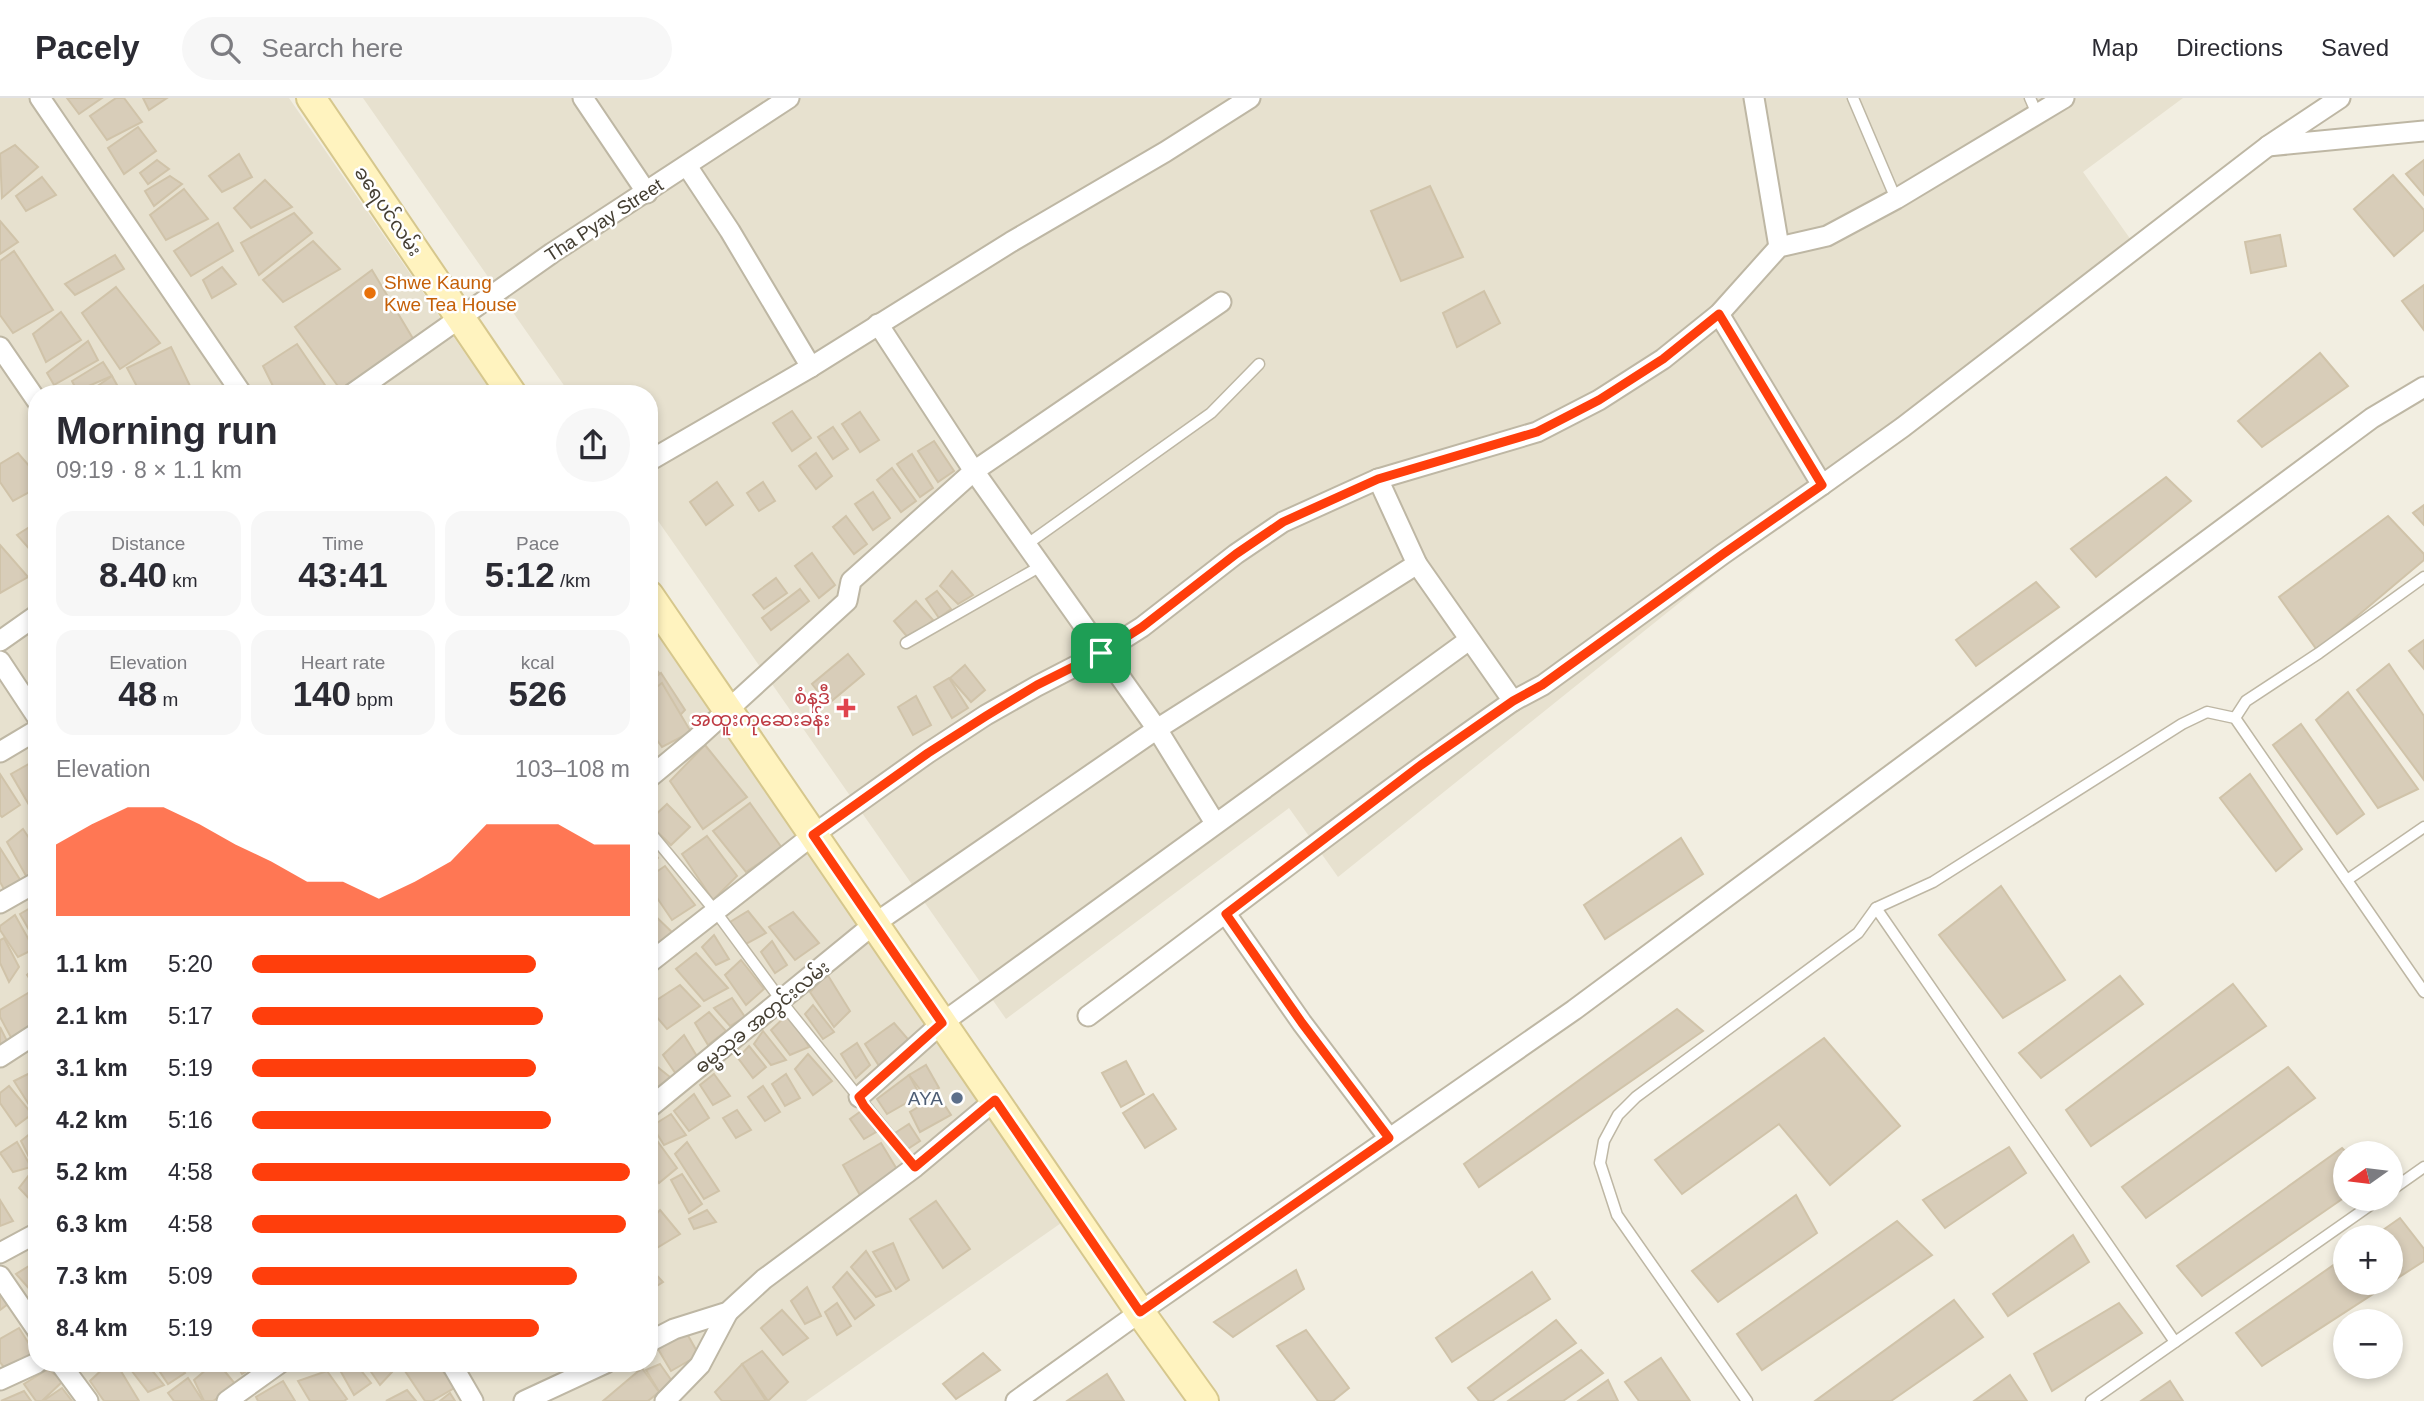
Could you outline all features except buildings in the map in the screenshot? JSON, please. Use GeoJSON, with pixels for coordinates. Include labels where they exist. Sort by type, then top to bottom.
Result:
{"type":"FeatureCollection","features":[{"type":"Feature","properties":{"kind":"main road","name":"ခရေပင်လမ်း"},"geometry":{"type":"LineString","coordinates":[[311,98],[506,385]]}},
{"type":"Feature","properties":{"kind":"main road"},"geometry":{"type":"LineString","coordinates":[[658,608],[1140,1312],[1204,1401]]}},
{"type":"Feature","properties":{"kind":"street"},"geometry":{"type":"LineString","coordinates":[[40,98],[236,385]]}},
{"type":"Feature","properties":{"kind":"street"},"geometry":{"type":"LineString","coordinates":[[583,98],[647,193]]}},
{"type":"Feature","properties":{"kind":"street","name":"Tha Pyay Street"},"geometry":{"type":"LineString","coordinates":[[365,385],[552,253],[789,98]]}},
{"type":"Feature","properties":{"kind":"street"},"geometry":{"type":"LineString","coordinates":[[658,455],[811,368],[878,324],[1250,98]]}},
{"type":"Feature","properties":{"kind":"street"},"geometry":{"type":"LineString","coordinates":[[1754,98],[1779,247]]}},
{"type":"Feature","properties":{"kind":"street"},"geometry":{"type":"LineString","coordinates":[[658,956],[813,835],[928,753],[1037,685],[1101,653],[1142,627],[1283,522],[1378,479],[1537,432],[1599,400],[1663,359],[1719,314],[1779,247],[1827,236],[1896,199],[2034,106],[2064,98]]}},
{"type":"Feature","properties":{"kind":"street"},"geometry":{"type":"LineString","coordinates":[[1088,1016],[1421,765],[1513,701],[1542,685],[1903,427],[2269,146],[2340,98]]}},
{"type":"Feature","properties":{"kind":"street"},"geometry":{"type":"LineString","coordinates":[[2269,146],[2424,131]]}},
{"type":"Feature","properties":{"kind":"street"},"geometry":{"type":"LineString","coordinates":[[687,166],[730,231],[811,368]]}},
{"type":"Feature","properties":{"kind":"street"},"geometry":{"type":"LineString","coordinates":[[658,770],[847,601],[851,581],[974,471],[1221,302]]}},
{"type":"Feature","properties":{"kind":"street"},"geometry":{"type":"LineString","coordinates":[[1719,314],[1822,485]]}},
{"type":"Feature","properties":{"kind":"street"},"geometry":{"type":"LineString","coordinates":[[878,324],[974,471],[1157,729],[1215,823]]}},
{"type":"Feature","properties":{"kind":"street"},"geometry":{"type":"LineString","coordinates":[[0,347],[28,388]]}},
{"type":"Feature","properties":{"kind":"street"},"geometry":{"type":"LineString","coordinates":[[1016,1401],[1574,1010],[2372,418],[2424,387]]}},
{"type":"Feature","properties":{"kind":"street"},"geometry":{"type":"LineString","coordinates":[[1378,479],[1417,564],[1513,701]]}},
{"type":"Feature","properties":{"kind":"street","name":"ဓမ္မသုခ အတွင်းလမ်း"},"geometry":{"type":"LineString","coordinates":[[658,1101],[874,924],[1157,729],[1417,564]]}},
{"type":"Feature","properties":{"kind":"street"},"geometry":{"type":"LineString","coordinates":[[0,640],[28,621]]}},
{"type":"Feature","properties":{"kind":"street"},"geometry":{"type":"LineString","coordinates":[[859,1097],[942,1023],[1469,640]]}},
{"type":"Feature","properties":{"kind":"street"},"geometry":{"type":"LineString","coordinates":[[0,662],[28,704]]}},
{"type":"Feature","properties":{"kind":"street"},"geometry":{"type":"LineString","coordinates":[[0,752],[28,735]]}},
{"type":"Feature","properties":{"kind":"street"},"geometry":{"type":"LineString","coordinates":[[0,902],[28,886]]}},
{"type":"Feature","properties":{"kind":"street"},"geometry":{"type":"LineString","coordinates":[[1226,914],[1302,1023],[1389,1138]]}},
{"type":"Feature","properties":{"kind":"street"},"geometry":{"type":"LineString","coordinates":[[0,1057],[28,1039]]}},
{"type":"Feature","properties":{"kind":"street"},"geometry":{"type":"LineString","coordinates":[[665,1401],[700,1365],[729,1312],[764,1279],[915,1167],[995,1100]]}},
{"type":"Feature","properties":{"kind":"street"},"geometry":{"type":"LineString","coordinates":[[0,1253],[28,1238]]}},
{"type":"Feature","properties":{"kind":"street"},"geometry":{"type":"LineString","coordinates":[[0,1276],[28,1317]]}},
{"type":"Feature","properties":{"kind":"street"},"geometry":{"type":"LineString","coordinates":[[658,1337],[674,1329],[729,1312]]}},
{"type":"Feature","properties":{"kind":"street"},"geometry":{"type":"LineString","coordinates":[[0,1380],[28,1367]]}},
{"type":"Feature","properties":{"kind":"street"},"geometry":{"type":"LineString","coordinates":[[67,1372],[88,1401]]}},
{"type":"Feature","properties":{"kind":"street"},"geometry":{"type":"LineString","coordinates":[[227,1401],[267,1372]]}},
{"type":"Feature","properties":{"kind":"street"},"geometry":{"type":"LineString","coordinates":[[456,1372],[473,1401]]}},
{"type":"Feature","properties":{"kind":"street"},"geometry":{"type":"LineString","coordinates":[[524,1401],[587,1372]]}},
{"type":"Feature","properties":{"kind":"lane"},"geometry":{"type":"LineString","coordinates":[[1853,98],[1896,199]]}},
{"type":"Feature","properties":{"kind":"lane"},"geometry":{"type":"LineString","coordinates":[[1026,545],[1211,413],[1259,365]]}},
{"type":"Feature","properties":{"kind":"lane"},"geometry":{"type":"LineString","coordinates":[[906,643],[1041,566]]}},
{"type":"Feature","properties":{"kind":"lane"},"geometry":{"type":"LineString","coordinates":[[2235,718],[2246,701],[2319,653],[2424,577]]}},
{"type":"Feature","properties":{"kind":"lane"},"geometry":{"type":"LineString","coordinates":[[1747,1401],[1617,1215],[1600,1163],[1604,1141],[1618,1115],[1636,1097],[1858,933],[1876,908],[1933,882],[2182,724],[2207,712],[2235,718],[2424,992]]}},
{"type":"Feature","properties":{"kind":"lane"},"geometry":{"type":"LineString","coordinates":[[2347,880],[2424,827]]}},
{"type":"Feature","properties":{"kind":"lane"},"geometry":{"type":"LineString","coordinates":[[658,842],[716,912],[864,1106],[915,1167]]}},
{"type":"Feature","properties":{"kind":"lane"},"geometry":{"type":"LineString","coordinates":[[1876,908],[2175,1342]]}},
{"type":"Feature","properties":{"kind":"lane"},"geometry":{"type":"LineString","coordinates":[[2403,1182],[2424,1167]]}},
{"type":"Feature","properties":{"kind":"lane"},"geometry":{"type":"LineString","coordinates":[[2091,1401],[2362,1211]]}},
{"type":"Feature","properties":{"kind":"shaded area"},"geometry":{"type":"Polygon","coordinates":[[[0,98],[289,98],[487,385],[28,385],[28,1372],[658,1372],[658,633],[1064,1221],[806,1401],[0,1401],[0,98]]]}},
{"type":"Feature","properties":{"kind":"shaded area"},"geometry":{"type":"Polygon","coordinates":[[[363,98],[2183,98],[2083,172],[2131,240],[1338,877],[1289,808],[1006,1019],[658,521],[658,385],[564,385],[363,98]]]}},
{"type":"Feature","properties":{"kind":"place","name":"Shwe Kaung Kwe Tea House"},"geometry":{"type":"Point","coordinates":[370,293]}},
{"type":"Feature","properties":{"kind":"place","name":"စံနဒီ အထူးကုဆေးခန်း"},"geometry":{"type":"Point","coordinates":[846,708]}},
{"type":"Feature","properties":{"kind":"place","name":"AYA"},"geometry":{"type":"Point","coordinates":[957,1098]}},
{"type":"Feature","properties":{"kind":"route"},"geometry":{"type":"LineString","coordinates":[[1719,314],[1822,485],[1598,646],[1421,765],[1226,914],[1302,1023],[1389,1138],[1140,1312],[995,1100],[915,1167],[864,1106],[859,1097],[942,1023],[813,835],[928,753],[986,716],[1037,685],[1101,653],[1142,627],[1194,585],[1283,522],[1378,479],[1537,432],[1599,400],[1663,359],[1719,314]]}}]}
